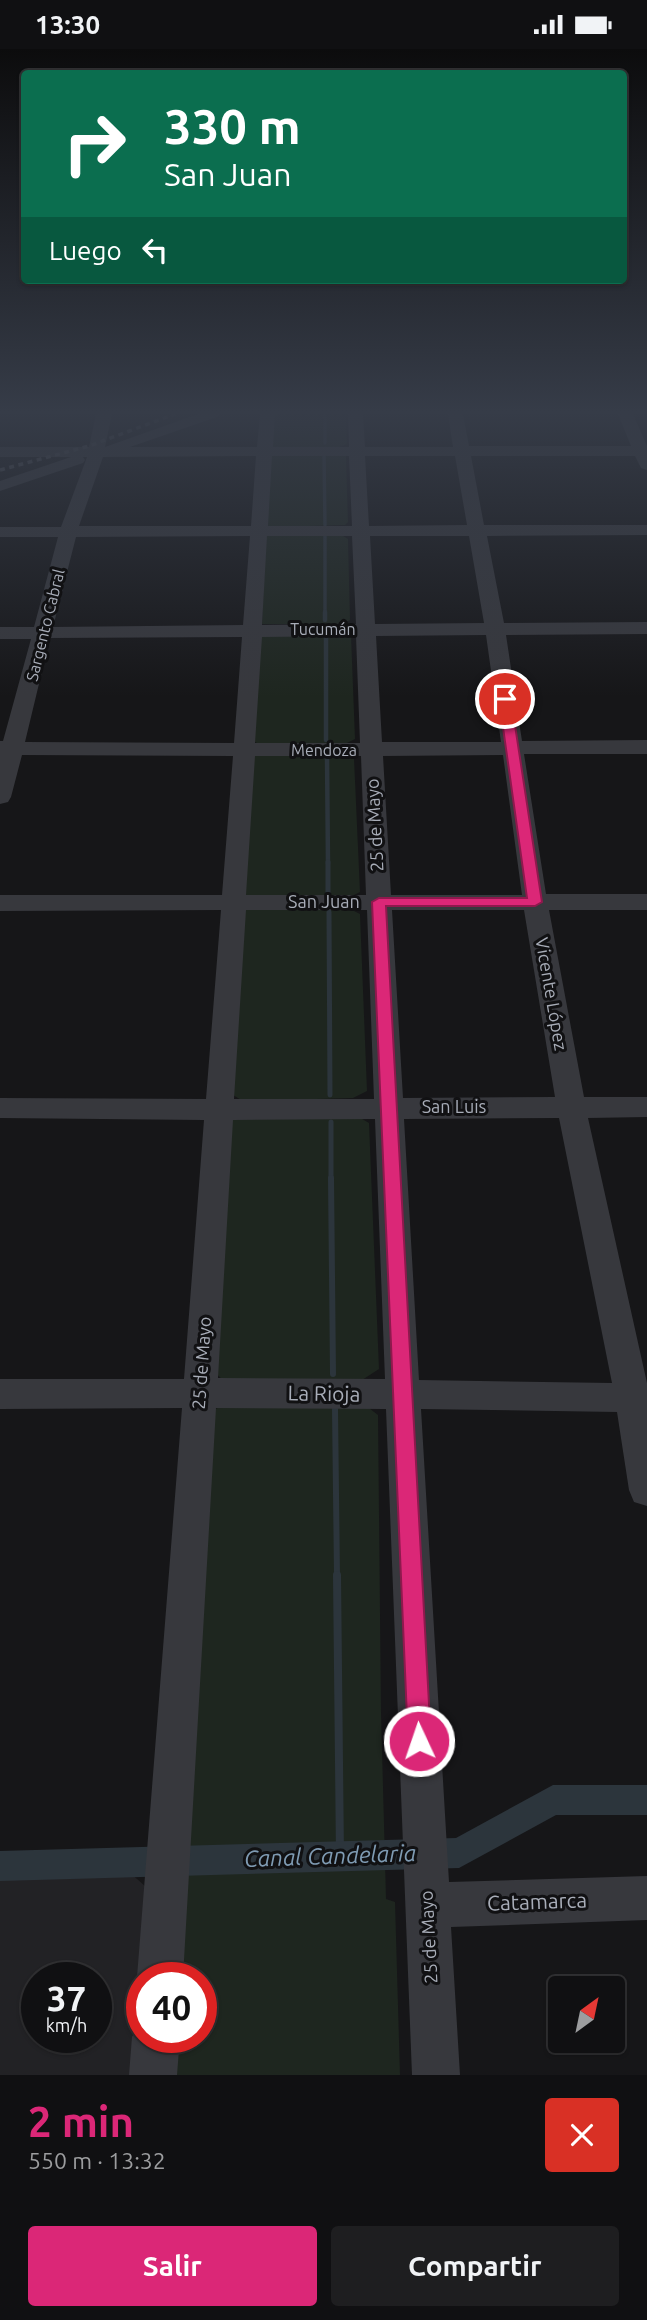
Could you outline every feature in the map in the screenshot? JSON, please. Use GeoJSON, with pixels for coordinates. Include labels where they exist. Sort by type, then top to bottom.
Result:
{"type":"FeatureCollection","features":[{"type":"Feature","properties":{"kind":"street","name":"Sargento Cabral"},"geometry":{"type":"LineString","coordinates":[[0,797],[6,748],[44,633],[68,532],[76,509]]}},
{"type":"Feature","properties":{"kind":"street","name":"25 de Mayo"},"geometry":{"type":"LineString","coordinates":[[161,1962],[260,509]]}},
{"type":"Feature","properties":{"kind":"street","name":"25 de Mayo"},"geometry":{"type":"LineString","coordinates":[[360,509],[436,2075]]}},
{"type":"Feature","properties":{"kind":"street","name":"Vicente López"},"geometry":{"type":"LineString","coordinates":[[472,509],[495,628],[535,902],[571,1106],[639,1398],[647,1490]]}},
{"type":"Feature","properties":{"kind":"street"},"geometry":{"type":"LineString","coordinates":[[0,532],[647,530]]}},
{"type":"Feature","properties":{"kind":"street","name":"Tucumán"},"geometry":{"type":"LineString","coordinates":[[0,633],[647,628]]}},
{"type":"Feature","properties":{"kind":"street","name":"Mendoza"},"geometry":{"type":"LineString","coordinates":[[6,748],[244,750],[647,747]]}},
{"type":"Feature","properties":{"kind":"street","name":"San Juan"},"geometry":{"type":"LineString","coordinates":[[0,903],[647,902]]}},
{"type":"Feature","properties":{"kind":"street","name":"San Luis"},"geometry":{"type":"LineString","coordinates":[[0,1108],[219,1110],[647,1107]]}},
{"type":"Feature","properties":{"kind":"street","name":"La Rioja"},"geometry":{"type":"LineString","coordinates":[[0,1394],[639,1398]]}},
{"type":"Feature","properties":{"kind":"street","name":"Catamarca"},"geometry":{"type":"LineString","coordinates":[[427,1895],[647,1898]]}},
{"type":"Feature","properties":{"kind":"street"},"geometry":{"type":"LineString","coordinates":[[153,2075],[155,2053]]}},
{"type":"Feature","properties":{"kind":"shaded area"},"geometry":{"type":"Polygon","coordinates":[[[265,509],[348,509],[348,522],[345,525],[270,527],[264,524],[265,509]]]}},
{"type":"Feature","properties":{"kind":"shaded area"},"geometry":{"type":"Polygon","coordinates":[[[340,534],[348,539],[350,620],[342,624],[262,624],[266,536],[340,534]]]}},
{"type":"Feature","properties":{"kind":"shaded area"},"geometry":{"type":"Polygon","coordinates":[[[257,634],[351,635],[355,739],[345,744],[261,745],[251,740],[257,634]]]}},
{"type":"Feature","properties":{"kind":"shaded area"},"geometry":{"type":"Polygon","coordinates":[[[258,753],[346,755],[354,758],[360,892],[348,898],[253,900],[240,893],[249,758],[258,753]]]}},
{"type":"Feature","properties":{"kind":"shaded area"},"geometry":{"type":"Polygon","coordinates":[[[250,907],[350,909],[360,914],[367,1091],[353,1098],[243,1101],[228,1092],[239,913],[250,907]]]}},
{"type":"Feature","properties":{"kind":"shaded area"},"geometry":{"type":"Polygon","coordinates":[[[241,1114],[357,1116],[369,1123],[379,1369],[362,1380],[224,1381],[209,1367],[229,1122],[241,1114]]]}},
{"type":"Feature","properties":{"kind":"shaded area"},"geometry":{"type":"Polygon","coordinates":[[[226,1403],[365,1405],[378,1415],[386,1899],[395,1902],[400,2075],[157,2075],[158,2053],[217,2053],[217,1962],[164,1962],[205,1421],[209,1413],[226,1403]]]}},
{"type":"Feature","properties":{"kind":"shaded area"},"geometry":{"type":"Polygon","coordinates":[[[118,1862],[165,1904],[161,1962],[126,1962],[126,2053],[147,2053],[153,2075],[0,2075],[0,1866],[118,1862]]]}},
{"type":"Feature","properties":{"kind":"waterway"},"geometry":{"type":"LineString","coordinates":[[325,509],[325,525]]}},
{"type":"Feature","properties":{"kind":"waterway"},"geometry":{"type":"LineString","coordinates":[[325,535],[325,620]]}},
{"type":"Feature","properties":{"kind":"waterway"},"geometry":{"type":"LineString","coordinates":[[326,635],[326,740]]}},
{"type":"Feature","properties":{"kind":"waterway"},"geometry":{"type":"LineString","coordinates":[[327,756],[328,864]]}},
{"type":"Feature","properties":{"kind":"waterway"},"geometry":{"type":"LineString","coordinates":[[328,864],[328,895]]}},
{"type":"Feature","properties":{"kind":"waterway"},"geometry":{"type":"LineString","coordinates":[[329,912],[330,1095]]}},
{"type":"Feature","properties":{"kind":"waterway"},"geometry":{"type":"LineString","coordinates":[[331,1122],[331,1178]]}},
{"type":"Feature","properties":{"kind":"waterway"},"geometry":{"type":"LineString","coordinates":[[331,1178],[333,1374]]}},
{"type":"Feature","properties":{"kind":"waterway"},"geometry":{"type":"LineString","coordinates":[[335,1409],[337,1576]]}},
{"type":"Feature","properties":{"kind":"waterway"},"geometry":{"type":"LineString","coordinates":[[337,1575],[340,1856]]}},
{"type":"Feature","properties":{"kind":"waterway","name":"Canal Candelaria"},"geometry":{"type":"LineString","coordinates":[[0,1866],[459,1853],[553,1800],[647,1800]]}},
{"type":"Feature","properties":{"kind":"route"},"geometry":{"type":"LineString","coordinates":[[419,1741],[379,902],[535,902],[505,699]]}}]}
